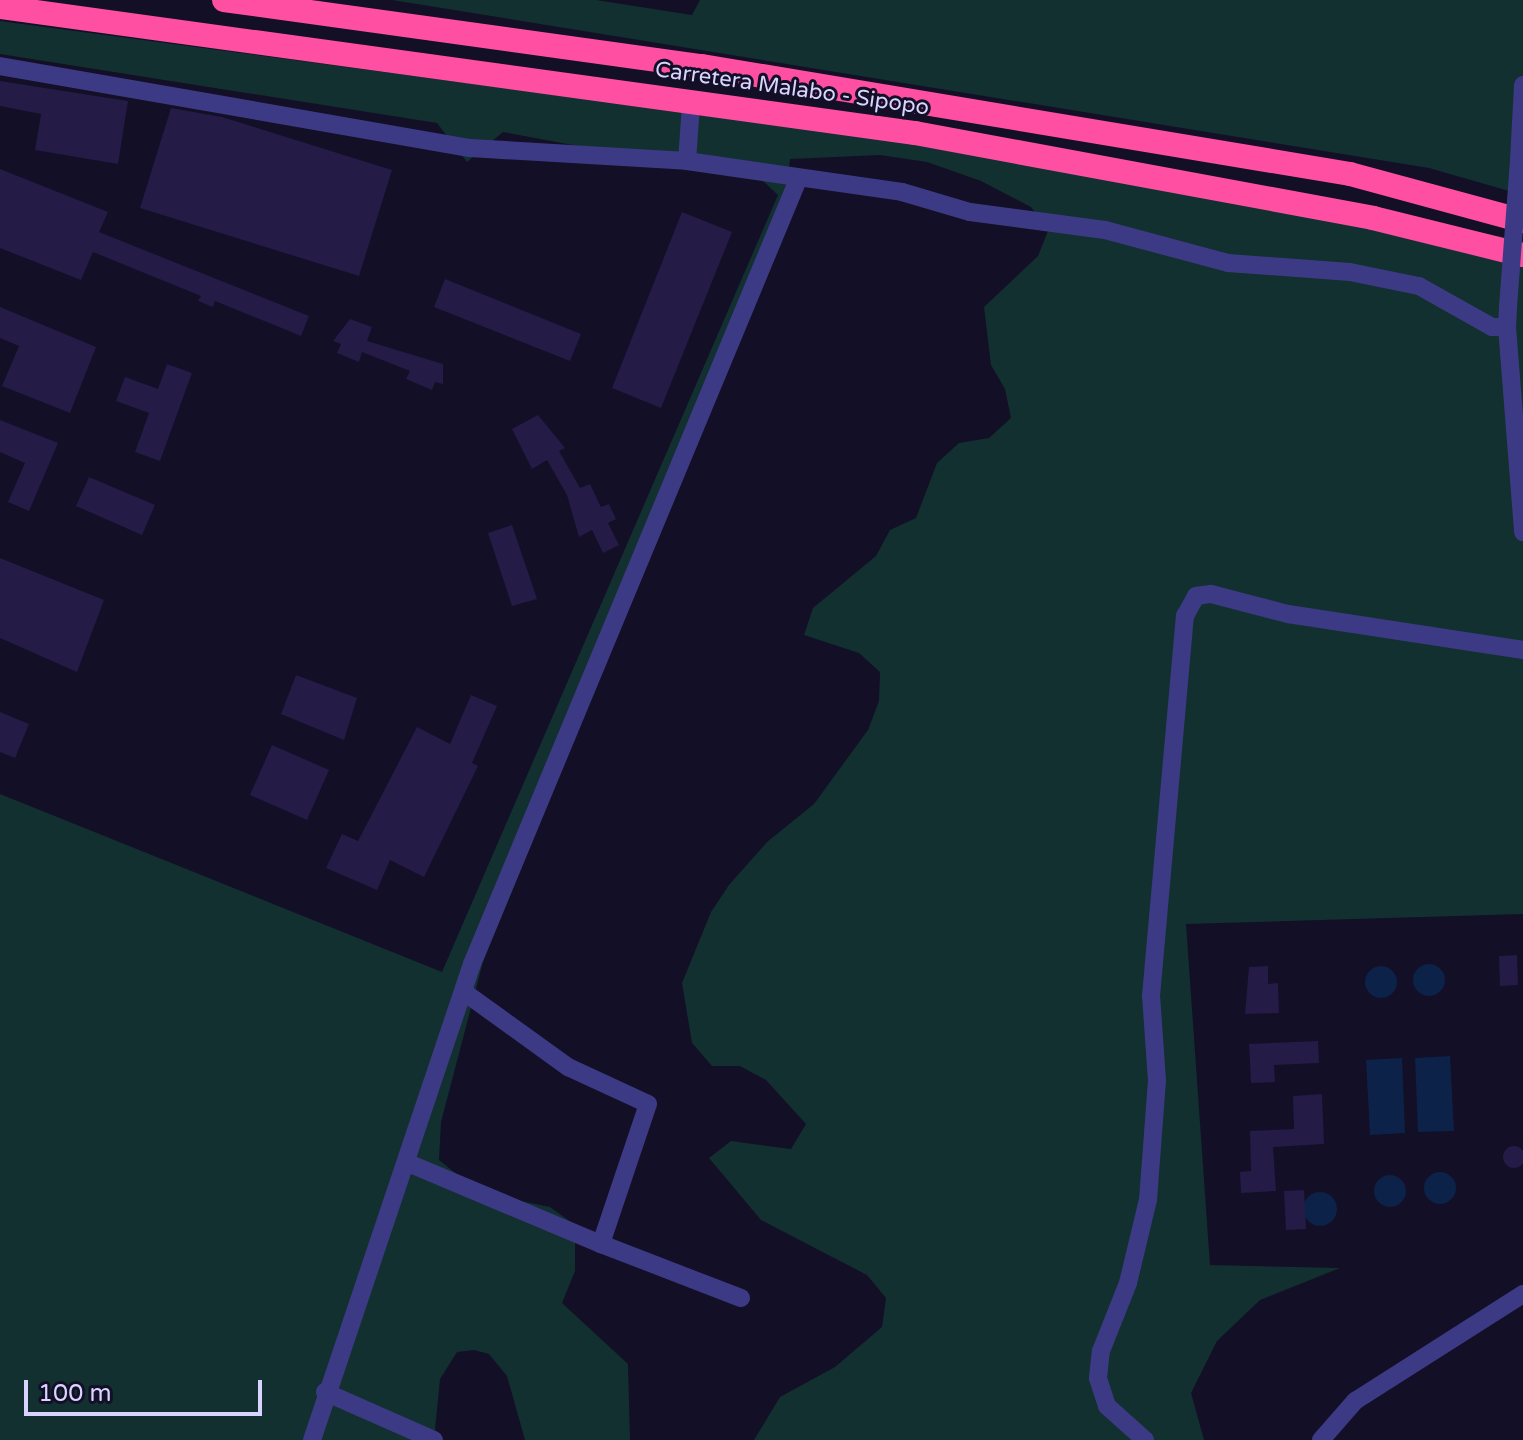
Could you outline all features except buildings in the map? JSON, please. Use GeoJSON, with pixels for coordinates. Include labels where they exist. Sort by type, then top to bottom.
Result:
{"type":"FeatureCollection","features":[{"type":"Feature","properties":{"kind":"highway","name":"Carretera Malabo - Sipopo"},"geometry":{"type":"LineString","coordinates":[[224,0],[702,66],[1350,174],[1523,221]]}},
{"type":"Feature","properties":{"kind":"highway","name":"Carretera Malabo - Sipopo"},"geometry":{"type":"LineString","coordinates":[[0,7],[613,87],[691,105],[915,133],[1373,218],[1523,255]]}},
{"type":"Feature","properties":{"kind":"street"},"geometry":{"type":"LineString","coordinates":[[0,66],[470,148],[687,161],[797,182],[902,192],[970,212],[1105,230],[1228,263],[1381,278],[1439,294],[1479,324],[1507,327]]}},
{"type":"Feature","properties":{"kind":"street"},"geometry":{"type":"LineString","coordinates":[[1523,85],[1507,327],[1523,532]]}},
{"type":"Feature","properties":{"kind":"street"},"geometry":{"type":"LineString","coordinates":[[687,161],[691,105]]}},
{"type":"Feature","properties":{"kind":"street"},"geometry":{"type":"LineString","coordinates":[[312,1440],[325,1392],[408,1163],[464,992],[797,182]]}},
{"type":"Feature","properties":{"kind":"street"},"geometry":{"type":"LineString","coordinates":[[1145,1440],[1107,1406],[1098,1378],[1101,1351],[1128,1283],[1148,1200],[1157,1081],[1151,996],[1185,616],[1196,596],[1211,594],[1333,622],[1523,650]]}},
{"type":"Feature","properties":{"kind":"street"},"geometry":{"type":"LineString","coordinates":[[464,992],[568,1067],[648,1104],[601,1244]]}},
{"type":"Feature","properties":{"kind":"street"},"geometry":{"type":"LineString","coordinates":[[408,1163],[601,1244],[741,1298]]}},
{"type":"Feature","properties":{"kind":"street"},"geometry":{"type":"LineString","coordinates":[[1321,1440],[1355,1401],[1523,1294]]}},
{"type":"Feature","properties":{"kind":"street"},"geometry":{"type":"LineString","coordinates":[[325,1392],[434,1440]]}},
{"type":"Feature","properties":{"kind":"green space"},"geometry":{"type":"Polygon","coordinates":[[[392,0],[596,0],[692,15],[700,0],[1523,0],[1523,195],[1429,168],[392,0]]]}},
{"type":"Feature","properties":{"kind":"green space"},"geometry":{"type":"Polygon","coordinates":[[[0,21],[1270,190],[1523,241],[1523,914],[1186,924],[1210,1265],[1340,1268],[1260,1300],[1217,1341],[1191,1393],[1204,1440],[754,1440],[780,1397],[835,1367],[882,1327],[886,1298],[867,1275],[761,1220],[709,1158],[731,1141],[791,1149],[806,1124],[766,1080],[740,1066],[712,1066],[692,1043],[682,983],[711,912],[729,885],[767,842],[814,804],[868,730],[879,701],[880,672],[859,653],[804,635],[813,608],[876,556],[890,530],[916,518],[937,463],[959,443],[989,438],[1011,418],[1005,389],[991,365],[984,307],[1038,256],[1048,231],[1031,207],[981,181],[927,162],[880,155],[790,159],[782,232],[483,962],[441,1122],[439,1160],[480,1193],[550,1207],[575,1225],[575,1271],[562,1303],[628,1364],[630,1440],[525,1440],[507,1376],[489,1354],[474,1350],[457,1352],[440,1379],[434,1440],[0,1440],[0,794],[442,972],[778,195],[762,180],[503,132],[467,162],[437,123],[0,54],[0,21]]]}},
{"type":"Feature","properties":{"kind":"water"},"geometry":{"type":"Polygon","coordinates":[[[1429,964],[1440,969],[1445,980],[1440,991],[1429,996],[1418,991],[1413,980],[1418,969],[1429,964]]]}},
{"type":"Feature","properties":{"kind":"water"},"geometry":{"type":"Polygon","coordinates":[[[1381,966],[1392,971],[1397,982],[1392,993],[1381,998],[1370,993],[1365,982],[1370,971],[1381,966]]]}},
{"type":"Feature","properties":{"kind":"water"},"geometry":{"type":"Polygon","coordinates":[[[1450,1056],[1454,1131],[1418,1132],[1415,1058],[1450,1056]]]}},
{"type":"Feature","properties":{"kind":"water"},"geometry":{"type":"Polygon","coordinates":[[[1402,1058],[1405,1133],[1370,1135],[1366,1060],[1402,1058]]]}},
{"type":"Feature","properties":{"kind":"water"},"geometry":{"type":"Polygon","coordinates":[[[1440,1172],[1451,1177],[1456,1188],[1451,1199],[1440,1204],[1429,1199],[1424,1188],[1429,1177],[1440,1172]]]}},
{"type":"Feature","properties":{"kind":"water"},"geometry":{"type":"Polygon","coordinates":[[[1390,1175],[1401,1180],[1406,1191],[1401,1202],[1390,1207],[1379,1202],[1374,1191],[1379,1180],[1390,1175]]]}},
{"type":"Feature","properties":{"kind":"water"},"geometry":{"type":"Polygon","coordinates":[[[1320,1192],[1332,1197],[1337,1209],[1332,1221],[1320,1226],[1308,1221],[1303,1209],[1308,1197],[1320,1192]]]}}]}
